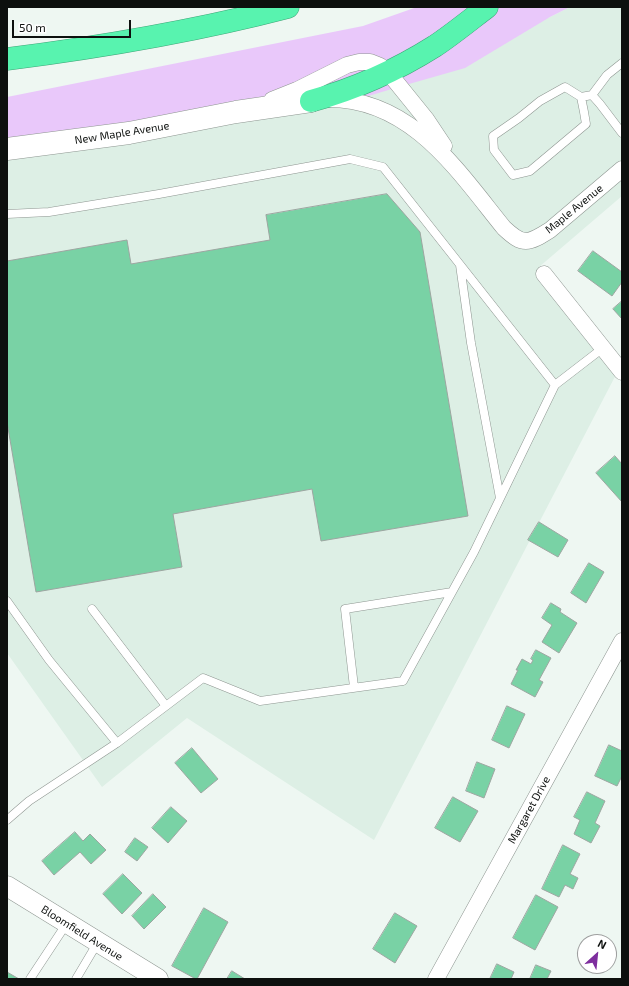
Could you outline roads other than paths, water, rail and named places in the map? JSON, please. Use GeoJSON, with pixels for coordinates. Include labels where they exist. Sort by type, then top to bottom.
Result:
{"type":"FeatureCollection","features":[{"type":"Feature","properties":{"kind":"highway"},"geometry":{"type":"LineString","coordinates":[[7,59],[103,45],[224,22],[288,7]]}},
{"type":"Feature","properties":{"kind":"highway"},"geometry":{"type":"LineString","coordinates":[[311,101],[351,88],[388,72],[434,46],[487,7]]}},
{"type":"Feature","properties":{"kind":"main road","name":"New Maple Avenue"},"geometry":{"type":"LineString","coordinates":[[7,148],[130,133],[236,112],[311,101]]}},
{"type":"Feature","properties":{"kind":"street","name":"New Maple Avenue"},"geometry":{"type":"LineString","coordinates":[[236,112],[278,99],[347,65],[359,62],[370,62],[380,66],[388,72]]}},
{"type":"Feature","properties":{"kind":"street","name":"Maple Avenue"},"geometry":{"type":"LineString","coordinates":[[388,72],[426,119],[458,170]]}},
{"type":"Feature","properties":{"kind":"street","name":"Maple Avenue"},"geometry":{"type":"LineString","coordinates":[[311,101],[328,99],[344,100],[377,108],[410,125],[427,138],[458,170],[504,228],[521,240],[530,241],[550,230],[622,169]]}},
{"type":"Feature","properties":{"kind":"street"},"geometry":{"type":"LineString","coordinates":[[544,274],[622,372]]}},
{"type":"Feature","properties":{"kind":"street","name":"Margaret Drive"},"geometry":{"type":"LineString","coordinates":[[436,979],[622,641]]}},
{"type":"Feature","properties":{"kind":"street","name":"Bloomfield Avenue"},"geometry":{"type":"LineString","coordinates":[[10,891],[67,923],[158,979]]}},
{"type":"Feature","properties":{"kind":"lane"},"geometry":{"type":"LineString","coordinates":[[581,97],[586,124],[530,170],[513,175],[494,150],[493,136],[540,101],[565,86],[581,97],[592,95],[607,75],[622,63]]}},
{"type":"Feature","properties":{"kind":"lane"},"geometry":{"type":"LineString","coordinates":[[592,95],[622,133]]}},
{"type":"Feature","properties":{"kind":"lane"},"geometry":{"type":"LineString","coordinates":[[7,214],[49,212],[159,194],[350,159],[383,167],[555,385]]}},
{"type":"Feature","properties":{"kind":"lane"},"geometry":{"type":"LineString","coordinates":[[460,264],[471,344],[500,498]]}},
{"type":"Feature","properties":{"kind":"lane"},"geometry":{"type":"LineString","coordinates":[[7,820],[29,801],[117,743],[203,678],[260,700],[403,681],[474,552],[555,385],[603,348]]}},
{"type":"Feature","properties":{"kind":"lane"},"geometry":{"type":"LineString","coordinates":[[354,687],[345,609],[452,592]]}},
{"type":"Feature","properties":{"kind":"lane"},"geometry":{"type":"LineString","coordinates":[[7,601],[49,660],[117,743]]}},
{"type":"Feature","properties":{"kind":"lane"},"geometry":{"type":"LineString","coordinates":[[92,609],[166,706]]}},
{"type":"Feature","properties":{"kind":"lane"},"geometry":{"type":"LineString","coordinates":[[30,979],[67,923]]}},
{"type":"Feature","properties":{"kind":"lane"},"geometry":{"type":"LineString","coordinates":[[76,979],[98,942]]}}]}
